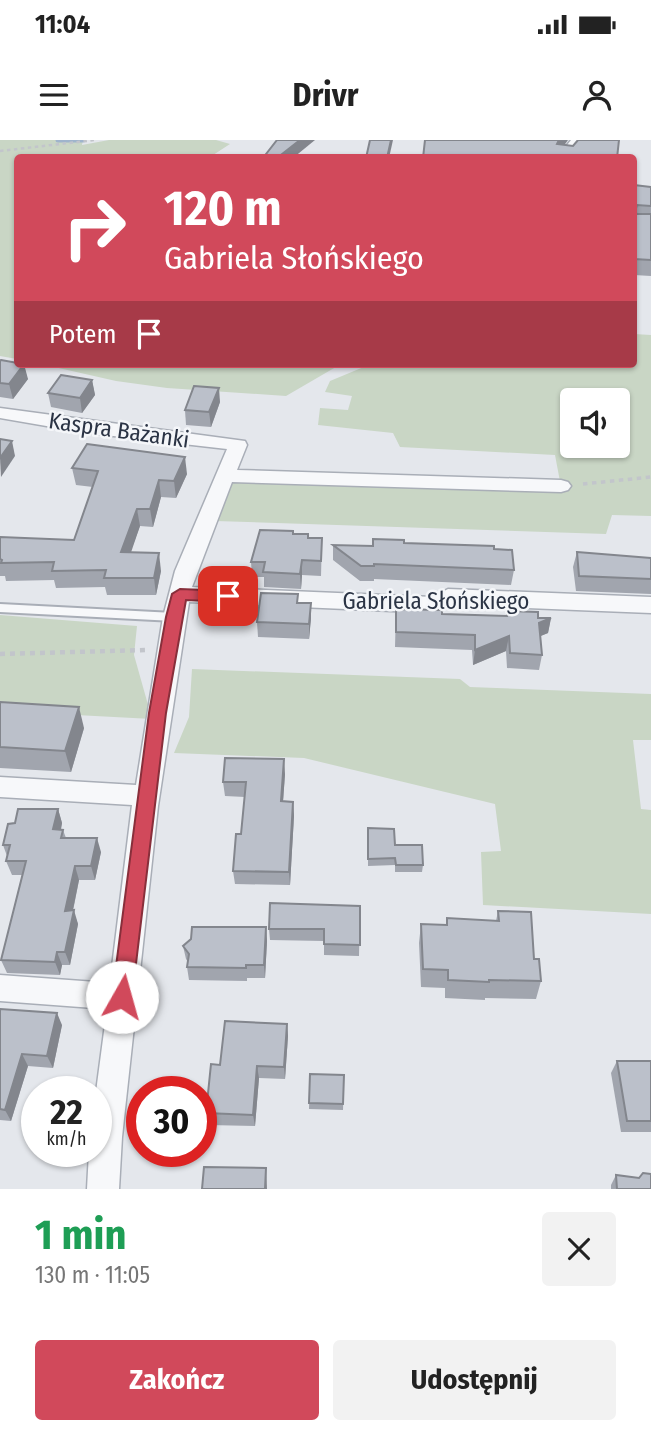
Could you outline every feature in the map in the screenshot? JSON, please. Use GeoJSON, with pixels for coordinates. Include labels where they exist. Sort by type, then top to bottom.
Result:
{"type":"FeatureCollection","features":[{"type":"Feature","properties":{"kind":"street"},"geometry":{"type":"LineString","coordinates":[[566,154],[578,140]]}},
{"type":"Feature","properties":{"kind":"street","name":"Kaspra Bażanki"},"geometry":{"type":"LineString","coordinates":[[0,413],[99,429],[238,445],[224,476]]}},
{"type":"Feature","properties":{"kind":"street"},"geometry":{"type":"LineString","coordinates":[[103,1189],[106,1136],[122,997],[168,648],[186,571],[224,476],[561,486]]}},
{"type":"Feature","properties":{"kind":"street","name":"Gabriela Słońskiego"},"geometry":{"type":"LineString","coordinates":[[177,606],[438,605],[448,597],[651,605]]}},
{"type":"Feature","properties":{"kind":"street"},"geometry":{"type":"LineString","coordinates":[[0,787],[147,796]]}},
{"type":"Feature","properties":{"kind":"street"},"geometry":{"type":"LineString","coordinates":[[0,988],[122,997]]}},
{"type":"Feature","properties":{"kind":"lane"},"geometry":{"type":"LineString","coordinates":[[0,608],[177,606]]}},
{"type":"Feature","properties":{"kind":"path"},"geometry":{"type":"LineString","coordinates":[[0,151],[95,140]]}},
{"type":"Feature","properties":{"kind":"path"},"geometry":{"type":"LineString","coordinates":[[561,486],[651,477]]}},
{"type":"Feature","properties":{"kind":"path"},"geometry":{"type":"LineString","coordinates":[[0,654],[103,653],[168,648]]}},
{"type":"Feature","properties":{"kind":"green space"},"geometry":{"type":"Polygon","coordinates":[[[0,140],[83,140],[82,145],[109,140],[216,140],[230,144],[215,154],[14,154],[14,358],[0,356],[0,140]]]}},
{"type":"Feature","properties":{"kind":"green space"},"geometry":{"type":"Polygon","coordinates":[[[637,334],[651,335],[651,516],[612,515],[606,534],[215,521],[233,482],[562,492],[555,455],[400,447],[393,433],[318,425],[320,408],[348,410],[352,396],[325,392],[330,381],[361,368],[637,368],[637,334]]]}},
{"type":"Feature","properties":{"kind":"green space"},"geometry":{"type":"Polygon","coordinates":[[[59,368],[334,368],[286,396],[167,388],[116,381],[59,368]]]}},
{"type":"Feature","properties":{"kind":"green space"},"geometry":{"type":"Polygon","coordinates":[[[0,615],[137,626],[134,655],[152,719],[0,711],[0,615]]]}},
{"type":"Feature","properties":{"kind":"green space"},"geometry":{"type":"Polygon","coordinates":[[[192,669],[460,679],[470,687],[651,694],[651,740],[633,740],[641,809],[651,810],[651,914],[483,905],[481,852],[501,851],[495,804],[304,758],[174,753],[189,717],[192,669]]]}},
{"type":"Feature","properties":{"kind":"building"},"geometry":{"type":"Polygon","coordinates":[[[277,140],[300,140],[282,154],[266,154],[277,140]]]}},
{"type":"Feature","properties":{"kind":"building"},"geometry":{"type":"Polygon","coordinates":[[[370,140],[391,140],[388,154],[367,154],[370,140]]]}},
{"type":"Feature","properties":{"kind":"building"},"geometry":{"type":"Polygon","coordinates":[[[425,140],[559,140],[557,144],[573,146],[578,140],[619,140],[617,154],[423,154],[425,140]]]}},
{"type":"Feature","properties":{"kind":"building"},"geometry":{"type":"Polygon","coordinates":[[[637,185],[651,187],[651,206],[637,205],[637,185]]]}},
{"type":"Feature","properties":{"kind":"building"},"geometry":{"type":"Polygon","coordinates":[[[637,214],[651,214],[651,260],[637,259],[637,214]]]}},
{"type":"Feature","properties":{"kind":"building"},"geometry":{"type":"Polygon","coordinates":[[[0,361],[14,362],[14,368],[21,368],[9,384],[0,383],[0,361]]]}},
{"type":"Feature","properties":{"kind":"building"},"geometry":{"type":"Polygon","coordinates":[[[61,375],[92,380],[80,398],[48,393],[61,375]]]}},
{"type":"Feature","properties":{"kind":"building"},"geometry":{"type":"Polygon","coordinates":[[[194,386],[219,388],[209,412],[185,410],[194,386]]]}},
{"type":"Feature","properties":{"kind":"building"},"geometry":{"type":"Polygon","coordinates":[[[0,439],[12,441],[0,458],[0,439]]]}},
{"type":"Feature","properties":{"kind":"building"},"geometry":{"type":"Polygon","coordinates":[[[87,444],[185,457],[174,481],[159,480],[150,509],[137,509],[121,552],[159,553],[154,578],[104,578],[106,570],[52,571],[54,562],[1,563],[0,537],[74,540],[98,471],[72,468],[87,444]]]}},
{"type":"Feature","properties":{"kind":"building"},"geometry":{"type":"Polygon","coordinates":[[[260,530],[293,531],[293,534],[308,534],[308,538],[322,538],[321,561],[302,560],[300,574],[263,572],[265,562],[251,562],[260,530]]]}},
{"type":"Feature","properties":{"kind":"building"},"geometry":{"type":"Polygon","coordinates":[[[373,539],[404,540],[404,543],[494,546],[494,549],[512,550],[514,570],[374,564],[361,566],[333,545],[373,546],[373,539]]]}},
{"type":"Feature","properties":{"kind":"building"},"geometry":{"type":"Polygon","coordinates":[[[577,552],[651,558],[651,579],[579,576],[577,552]]]}},
{"type":"Feature","properties":{"kind":"building"},"geometry":{"type":"Polygon","coordinates":[[[261,593],[298,594],[297,603],[311,603],[309,624],[257,622],[261,593]]]}},
{"type":"Feature","properties":{"kind":"building"},"geometry":{"type":"Polygon","coordinates":[[[396,609],[507,616],[507,611],[538,612],[538,618],[551,618],[539,623],[542,655],[510,653],[509,636],[475,650],[475,635],[396,632],[396,609]]]}},
{"type":"Feature","properties":{"kind":"building"},"geometry":{"type":"Polygon","coordinates":[[[0,702],[79,707],[65,751],[0,747],[0,702]]]}},
{"type":"Feature","properties":{"kind":"building"},"geometry":{"type":"Polygon","coordinates":[[[225,758],[284,759],[281,801],[293,802],[289,872],[233,871],[236,834],[241,834],[246,782],[223,782],[225,758]]]}},
{"type":"Feature","properties":{"kind":"building"},"geometry":{"type":"Polygon","coordinates":[[[18,809],[58,809],[53,829],[63,830],[61,838],[97,838],[91,866],[75,866],[65,911],[74,910],[65,952],[57,952],[55,962],[1,960],[26,861],[6,861],[10,845],[3,845],[8,824],[15,823],[18,809]]]}},
{"type":"Feature","properties":{"kind":"building"},"geometry":{"type":"Polygon","coordinates":[[[368,828],[394,829],[395,845],[422,845],[423,865],[396,865],[395,858],[368,859],[368,828]]]}},
{"type":"Feature","properties":{"kind":"building"},"geometry":{"type":"Polygon","coordinates":[[[270,903],[360,906],[360,945],[324,944],[324,929],[269,929],[270,903]]]}},
{"type":"Feature","properties":{"kind":"building"},"geometry":{"type":"Polygon","coordinates":[[[498,911],[531,912],[534,959],[539,959],[541,981],[448,980],[448,970],[423,969],[421,924],[447,925],[447,918],[499,921],[498,911]]]}},
{"type":"Feature","properties":{"kind":"building"},"geometry":{"type":"Polygon","coordinates":[[[192,927],[266,927],[264,965],[246,965],[246,968],[187,967],[189,954],[183,946],[191,939],[192,927]]]}},
{"type":"Feature","properties":{"kind":"building"},"geometry":{"type":"Polygon","coordinates":[[[0,1009],[57,1013],[47,1056],[22,1054],[5,1110],[0,1109],[0,1009]]]}},
{"type":"Feature","properties":{"kind":"building"},"geometry":{"type":"Polygon","coordinates":[[[225,1021],[287,1024],[284,1067],[257,1066],[253,1115],[217,1113],[217,1076],[210,1076],[211,1064],[220,1065],[225,1021]]]}},
{"type":"Feature","properties":{"kind":"building"},"geometry":{"type":"Polygon","coordinates":[[[617,1061],[651,1061],[651,1121],[627,1121],[617,1061]]]}},
{"type":"Feature","properties":{"kind":"building"},"geometry":{"type":"Polygon","coordinates":[[[310,1074],[344,1075],[343,1104],[309,1103],[310,1074]]]}},
{"type":"Feature","properties":{"kind":"building"},"geometry":{"type":"Polygon","coordinates":[[[204,1167],[266,1168],[265,1189],[202,1189],[204,1167]]]}},
{"type":"Feature","properties":{"kind":"building"},"geometry":{"type":"Polygon","coordinates":[[[643,1173],[651,1174],[651,1189],[617,1189],[616,1175],[639,1178],[643,1173]]]}},
{"type":"Feature","properties":{"kind":"waterway"},"geometry":{"type":"LineString","coordinates":[[58,140],[83,140]]}},
{"type":"Feature","properties":{"kind":"route"},"geometry":{"type":"LineString","coordinates":[[122,997],[158,713],[180,594],[228,596]]}}]}
